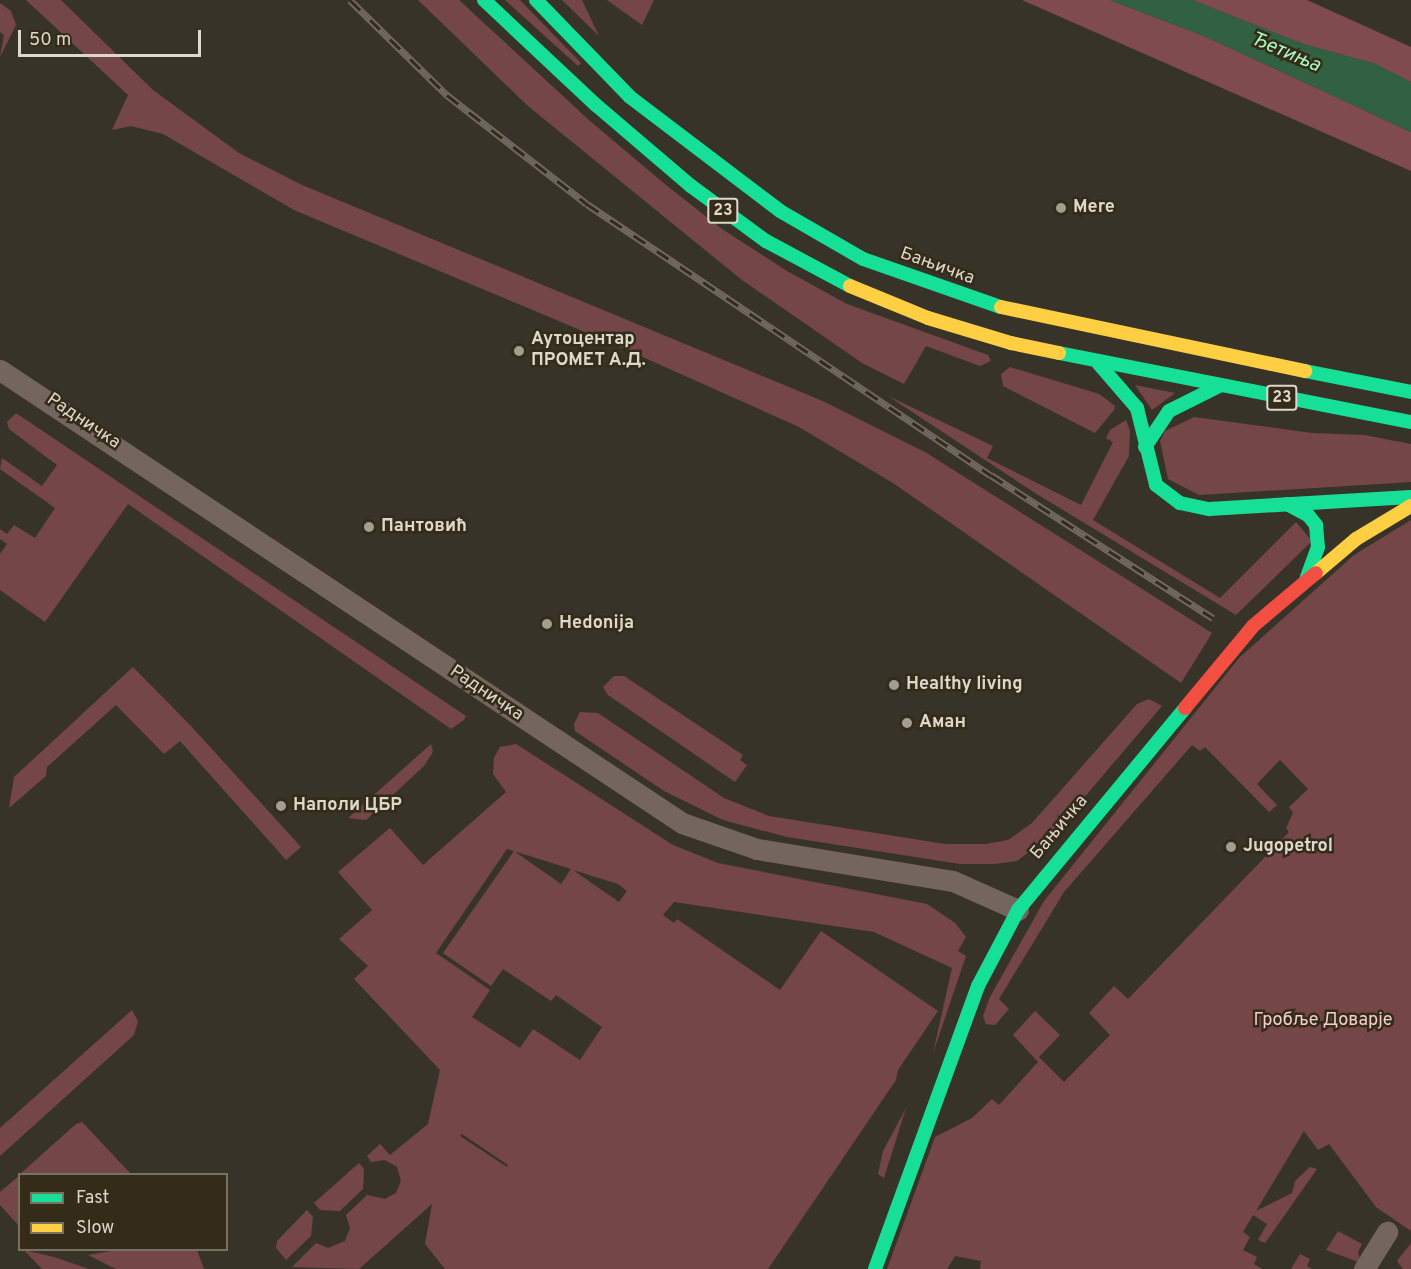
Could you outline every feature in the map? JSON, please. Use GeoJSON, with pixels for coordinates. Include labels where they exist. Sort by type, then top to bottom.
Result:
{"type":"FeatureCollection","features":[{"type":"Feature","properties":{"kind":"street","name":"23"},"geometry":{"type":"LineString","coordinates":[[484,0],[642,146],[765,241],[849,286],[928,318],[1011,343],[1098,363],[1411,422]]}},
{"type":"Feature","properties":{"kind":"street","name":"Бањичка"},"geometry":{"type":"LineString","coordinates":[[536,0],[630,97],[780,211],[863,259],[968,298],[1044,318],[1411,392]]}},
{"type":"Feature","properties":{"kind":"street"},"geometry":{"type":"LineString","coordinates":[[1098,363],[1137,408],[1144,426],[1145,447],[1156,485],[1180,503],[1209,508],[1411,497]]}},
{"type":"Feature","properties":{"kind":"street","name":"Радничка"},"geometry":{"type":"LineString","coordinates":[[0,370],[682,823],[757,849],[953,881],[1018,910]]}},
{"type":"Feature","properties":{"kind":"street"},"geometry":{"type":"LineString","coordinates":[[1145,447],[1157,424],[1169,411],[1219,386]]}},
{"type":"Feature","properties":{"kind":"street"},"geometry":{"type":"LineString","coordinates":[[1287,504],[1308,515],[1316,525],[1318,547],[1307,578]]}},
{"type":"Feature","properties":{"kind":"street","name":"Бањичка"},"geometry":{"type":"LineString","coordinates":[[875,1269],[978,986],[1018,910],[1232,648],[1307,578],[1356,538],[1411,506]]}},
{"type":"Feature","properties":{"kind":"street"},"geometry":{"type":"LineString","coordinates":[[1364,1269],[1387,1232]]}},
{"type":"Feature","properties":{"kind":"green space"},"geometry":{"type":"Polygon","coordinates":[[[26,0],[61,0],[153,90],[239,153],[302,185],[825,402],[925,452],[1212,633],[1181,683],[893,483],[799,427],[616,345],[294,210],[163,134],[131,126],[112,130],[128,95],[26,0]]]}},
{"type":"Feature","properties":{"kind":"green space"},"geometry":{"type":"Polygon","coordinates":[[[418,0],[459,0],[590,121],[666,185],[722,229],[787,271],[847,304],[988,355],[991,361],[980,366],[926,346],[904,384],[862,363],[742,280],[528,106],[418,0]]]}},
{"type":"Feature","properties":{"kind":"green space"},"geometry":{"type":"Polygon","coordinates":[[[505,0],[520,0],[581,63],[578,66],[505,0]]]}},
{"type":"Feature","properties":{"kind":"green space"},"geometry":{"type":"Polygon","coordinates":[[[562,0],[582,0],[599,36],[562,0]]]}},
{"type":"Feature","properties":{"kind":"green space"},"geometry":{"type":"Polygon","coordinates":[[[607,0],[654,0],[642,25],[607,0]]]}},
{"type":"Feature","properties":{"kind":"green space"},"geometry":{"type":"Polygon","coordinates":[[[0,3],[11,11],[16,25],[0,57],[4,35],[0,32],[0,3]]]}},
{"type":"Feature","properties":{"kind":"green space"},"geometry":{"type":"Polygon","coordinates":[[[1010,367],[1099,394],[1115,406],[1114,410],[1095,433],[1003,386],[1001,374],[1010,367]]]}},
{"type":"Feature","properties":{"kind":"green space"},"geometry":{"type":"Polygon","coordinates":[[[1135,385],[1175,393],[1152,410],[1135,385]]]}},
{"type":"Feature","properties":{"kind":"green space"},"geometry":{"type":"Polygon","coordinates":[[[888,396],[993,446],[987,458],[1081,505],[1113,442],[1106,438],[1110,430],[1126,420],[1130,431],[1129,456],[1093,520],[1220,598],[1296,522],[1312,541],[1236,615],[1035,493],[888,396]]]}},
{"type":"Feature","properties":{"kind":"green space"},"geometry":{"type":"Polygon","coordinates":[[[16,413],[466,716],[464,720],[451,729],[128,504],[45,622],[0,590],[0,554],[7,544],[0,539],[0,529],[7,534],[14,525],[35,538],[55,508],[0,469],[2,458],[42,486],[57,465],[9,429],[7,422],[16,413]]]}},
{"type":"Feature","properties":{"kind":"green space"},"geometry":{"type":"Polygon","coordinates":[[[1194,417],[1312,433],[1364,435],[1411,444],[1411,482],[1199,495],[1168,479],[1160,441],[1165,431],[1194,417]]]}},
{"type":"Feature","properties":{"kind":"green space","name":"Гробље Доварје"},"geometry":{"type":"Polygon","coordinates":[[[1411,520],[1411,1231],[1376,1207],[1329,1144],[1318,1150],[1304,1131],[1256,1211],[1292,1193],[1295,1181],[1310,1167],[1317,1169],[1265,1243],[1258,1240],[1267,1224],[1253,1215],[1243,1232],[1250,1237],[1243,1250],[1257,1257],[1254,1264],[1262,1269],[980,1269],[981,1261],[955,1256],[947,1269],[887,1269],[935,1137],[972,1118],[992,1099],[999,1105],[1038,1062],[1013,1035],[1035,1011],[1060,1035],[1039,1057],[1064,1082],[1110,1035],[1089,1013],[1114,986],[1128,999],[1289,832],[1286,828],[1293,813],[1289,807],[1308,789],[1280,760],[1257,784],[1277,805],[1269,812],[1205,747],[1200,751],[1192,745],[1064,892],[999,999],[1009,1009],[995,1025],[986,1024],[983,1016],[990,997],[1044,901],[1239,658],[1354,555],[1411,520]]]}},
{"type":"Feature","properties":{"kind":"green space"},"geometry":{"type":"Polygon","coordinates":[[[133,667],[191,726],[301,847],[286,860],[180,741],[164,754],[116,705],[47,767],[46,776],[9,808],[14,777],[133,667]]]}},
{"type":"Feature","properties":{"kind":"green space"},"geometry":{"type":"Polygon","coordinates":[[[614,676],[624,676],[743,755],[740,760],[747,765],[735,782],[608,695],[603,687],[614,676]]]}},
{"type":"Feature","properties":{"kind":"green space"},"geometry":{"type":"Polygon","coordinates":[[[1149,699],[1162,706],[1054,833],[1017,861],[995,864],[960,864],[787,837],[723,820],[664,791],[575,731],[574,724],[580,712],[598,713],[724,798],[769,816],[945,844],[986,844],[1008,840],[1032,823],[1137,704],[1149,699]]]}},
{"type":"Feature","properties":{"kind":"green space"},"geometry":{"type":"Polygon","coordinates":[[[431,744],[433,752],[424,766],[366,820],[348,818],[431,744]]]}},
{"type":"Feature","properties":{"kind":"green space"},"geometry":{"type":"Polygon","coordinates":[[[516,744],[673,845],[718,863],[927,904],[955,923],[966,937],[958,951],[966,956],[933,1053],[952,968],[874,932],[674,902],[663,915],[674,923],[677,919],[780,990],[821,931],[938,1011],[898,1070],[896,1080],[768,1269],[445,1269],[425,1244],[432,1204],[359,1269],[292,1267],[316,1243],[328,1248],[345,1241],[350,1228],[346,1215],[367,1195],[385,1199],[396,1193],[401,1181],[397,1167],[385,1160],[371,1162],[367,1156],[380,1144],[390,1155],[428,1124],[440,1070],[354,979],[368,966],[339,939],[372,910],[338,872],[390,828],[423,865],[506,792],[493,774],[494,758],[500,747],[516,744]],[[507,849],[436,953],[490,990],[472,1017],[520,1048],[533,1029],[580,1060],[602,1027],[556,995],[551,1001],[503,969],[491,986],[443,953],[514,851],[507,849]],[[514,851],[561,884],[571,869],[514,851]],[[573,870],[619,902],[627,891],[618,884],[573,870]],[[462,1134],[460,1136],[507,1167],[508,1165],[462,1134]]]}},
{"type":"Feature","properties":{"kind":"green space"},"geometry":{"type":"Polygon","coordinates":[[[132,1010],[138,1021],[134,1035],[0,1156],[0,1128],[132,1010]]]}},
{"type":"Feature","properties":{"kind":"green space"},"geometry":{"type":"Polygon","coordinates":[[[906,1108],[884,1178],[878,1174],[883,1151],[906,1108]]]}},
{"type":"Feature","properties":{"kind":"green space"},"geometry":{"type":"Polygon","coordinates":[[[82,1122],[130,1173],[21,1173],[76,1124],[82,1122]]]}},
{"type":"Feature","properties":{"kind":"green space"},"geometry":{"type":"Polygon","coordinates":[[[359,1163],[364,1169],[363,1189],[340,1211],[320,1210],[314,1203],[359,1163]]]}},
{"type":"Feature","properties":{"kind":"green space"},"geometry":{"type":"Polygon","coordinates":[[[18,1177],[18,1225],[0,1205],[0,1192],[18,1177]]]}},
{"type":"Feature","properties":{"kind":"green space"},"geometry":{"type":"Polygon","coordinates":[[[307,1210],[313,1217],[311,1236],[286,1260],[276,1248],[277,1241],[307,1210]]]}},
{"type":"Feature","properties":{"kind":"green space"},"geometry":{"type":"Polygon","coordinates":[[[1338,1231],[1362,1244],[1358,1252],[1361,1263],[1326,1250],[1338,1231]]]}},
{"type":"Feature","properties":{"kind":"green space"},"geometry":{"type":"Polygon","coordinates":[[[1411,1243],[1411,1269],[1403,1269],[1397,1261],[1411,1243]]]}},
{"type":"Feature","properties":{"kind":"green space"},"geometry":{"type":"Polygon","coordinates":[[[25,1251],[54,1257],[89,1269],[42,1269],[25,1251]]]}},
{"type":"Feature","properties":{"kind":"green space"},"geometry":{"type":"Polygon","coordinates":[[[111,1251],[197,1251],[204,1269],[116,1269],[88,1255],[111,1251]]]}},
{"type":"Feature","properties":{"kind":"green space"},"geometry":{"type":"Polygon","coordinates":[[[1300,1254],[1310,1259],[1307,1266],[1312,1269],[1291,1269],[1300,1254]]]}},
{"type":"Feature","properties":{"kind":"shaded area"},"geometry":{"type":"Polygon","coordinates":[[[1022,0],[1110,0],[1204,36],[1411,132],[1411,171],[1022,0]]]}},
{"type":"Feature","properties":{"kind":"shaded area"},"geometry":{"type":"Polygon","coordinates":[[[1192,0],[1307,0],[1411,47],[1411,82],[1375,64],[1303,44],[1192,0]]]}},
{"type":"Feature","properties":{"kind":"water","name":"Ђетиња"},"geometry":{"type":"Polygon","coordinates":[[[1110,0],[1192,0],[1303,44],[1375,64],[1411,82],[1411,132],[1204,36],[1110,0]]]}},
{"type":"Feature","properties":{"kind":"railway"},"geometry":{"type":"LineString","coordinates":[[350,0],[447,95],[587,204],[991,475],[1213,618]]}},
{"type":"Feature","properties":{"kind":"traffic: fast"},"geometry":{"type":"LineString","coordinates":[[484,0],[596,105],[691,186],[766,241],[850,286]]}},
{"type":"Feature","properties":{"kind":"traffic: fast"},"geometry":{"type":"LineString","coordinates":[[536,0],[630,97],[780,211],[863,259],[1001,307]]}},
{"type":"Feature","properties":{"kind":"traffic: fast"},"geometry":{"type":"LineString","coordinates":[[1059,353],[1411,422]]}},
{"type":"Feature","properties":{"kind":"traffic: fast"},"geometry":{"type":"LineString","coordinates":[[1098,363],[1137,408],[1156,485],[1180,503],[1209,509],[1411,497]]}},
{"type":"Feature","properties":{"kind":"traffic: fast"},"geometry":{"type":"LineString","coordinates":[[1305,371],[1411,392]]}},
{"type":"Feature","properties":{"kind":"traffic: fast"},"geometry":{"type":"LineString","coordinates":[[1145,447],[1169,411],[1219,386]]}},
{"type":"Feature","properties":{"kind":"traffic: fast"},"geometry":{"type":"LineString","coordinates":[[1287,504],[1308,515],[1316,525],[1318,547],[1307,578]]}},
{"type":"Feature","properties":{"kind":"traffic: fast"},"geometry":{"type":"LineString","coordinates":[[875,1269],[978,986],[1018,910],[1185,708]]}},
{"type":"Feature","properties":{"kind":"traffic: slow"},"geometry":{"type":"LineString","coordinates":[[850,286],[928,318],[1011,343],[1059,353]]}},
{"type":"Feature","properties":{"kind":"traffic: slow"},"geometry":{"type":"LineString","coordinates":[[1001,307],[1305,371]]}},
{"type":"Feature","properties":{"kind":"traffic: slow"},"geometry":{"type":"LineString","coordinates":[[1316,573],[1356,539],[1411,506]]}},
{"type":"Feature","properties":{"kind":"traffic: jam"},"geometry":{"type":"LineString","coordinates":[[1185,708],[1253,626],[1316,573]]}},
{"type":"Feature","properties":{"kind":"place","name":"Mere"},"geometry":{"type":"Point","coordinates":[1061,208]}},
{"type":"Feature","properties":{"kind":"place","name":"Аутоцентар ПРОМЕТ А.Д."},"geometry":{"type":"Point","coordinates":[519,351]}},
{"type":"Feature","properties":{"kind":"place","name":"Пантовић"},"geometry":{"type":"Point","coordinates":[369,527]}},
{"type":"Feature","properties":{"kind":"place","name":"Hedonija"},"geometry":{"type":"Point","coordinates":[547,624]}},
{"type":"Feature","properties":{"kind":"place","name":"Healthy living"},"geometry":{"type":"Point","coordinates":[894,685]}},
{"type":"Feature","properties":{"kind":"place","name":"Аман"},"geometry":{"type":"Point","coordinates":[907,723]}},
{"type":"Feature","properties":{"kind":"place","name":"Наполи ЦБР"},"geometry":{"type":"Point","coordinates":[281,806]}},
{"type":"Feature","properties":{"kind":"place","name":"Jugopetrol"},"geometry":{"type":"Point","coordinates":[1231,847]}}]}
